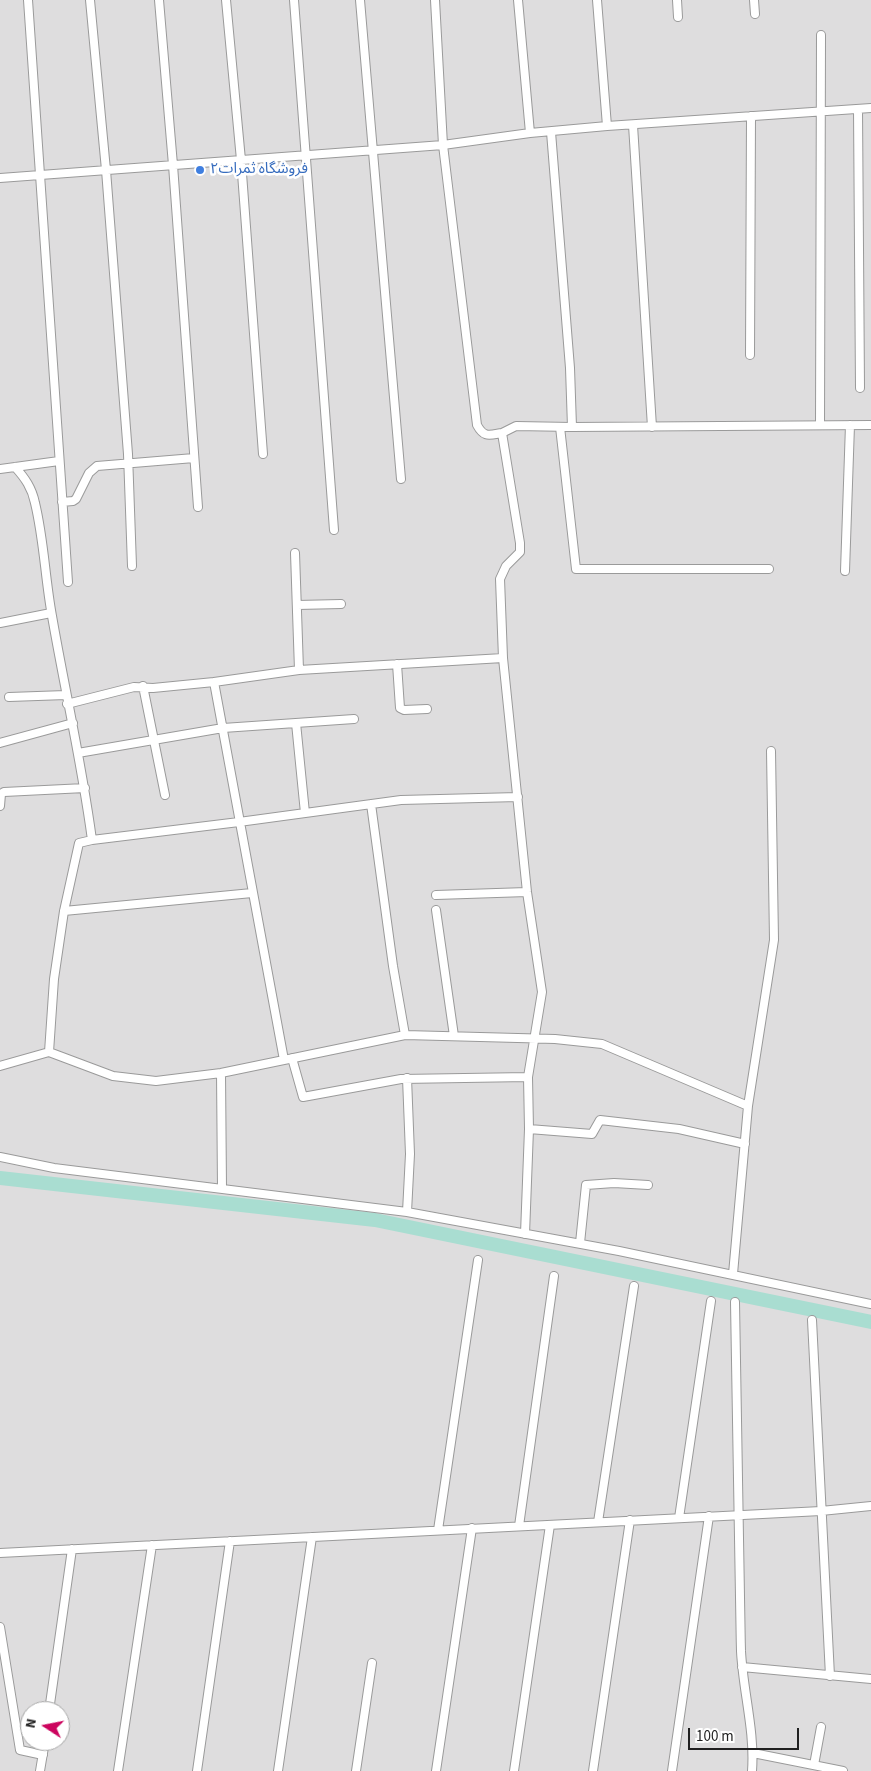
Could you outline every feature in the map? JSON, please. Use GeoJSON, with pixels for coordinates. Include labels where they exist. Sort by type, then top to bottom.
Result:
{"type":"FeatureCollection","features":[{"type":"Feature","properties":{"kind":"street"},"geometry":{"type":"LineString","coordinates":[[28,0],[68,582]]}},
{"type":"Feature","properties":{"kind":"street"},"geometry":{"type":"LineString","coordinates":[[90,0],[106,170],[128,462],[132,566]]}},
{"type":"Feature","properties":{"kind":"street"},"geometry":{"type":"LineString","coordinates":[[159,0],[198,507]]}},
{"type":"Feature","properties":{"kind":"street"},"geometry":{"type":"LineString","coordinates":[[226,0],[241,160],[263,454]]}},
{"type":"Feature","properties":{"kind":"street"},"geometry":{"type":"LineString","coordinates":[[294,0],[334,530]]}},
{"type":"Feature","properties":{"kind":"street"},"geometry":{"type":"LineString","coordinates":[[360,0],[401,479]]}},
{"type":"Feature","properties":{"kind":"street"},"geometry":{"type":"LineString","coordinates":[[435,0],[444,145],[477,425],[481,432],[488,435],[502,433],[516,426],[533,425],[572,427],[871,424]]}},
{"type":"Feature","properties":{"kind":"street"},"geometry":{"type":"LineString","coordinates":[[518,0],[530,133]]}},
{"type":"Feature","properties":{"kind":"street"},"geometry":{"type":"LineString","coordinates":[[596,0],[607,126]]}},
{"type":"Feature","properties":{"kind":"street"},"geometry":{"type":"LineString","coordinates":[[677,0],[678,17]]}},
{"type":"Feature","properties":{"kind":"street"},"geometry":{"type":"LineString","coordinates":[[754,0],[756,14]]}},
{"type":"Feature","properties":{"kind":"street"},"geometry":{"type":"LineString","coordinates":[[820,425],[821,35]]}},
{"type":"Feature","properties":{"kind":"street"},"geometry":{"type":"LineString","coordinates":[[0,178],[444,145],[530,133],[607,126],[871,108]]}},
{"type":"Feature","properties":{"kind":"street"},"geometry":{"type":"LineString","coordinates":[[858,109],[860,388]]}},
{"type":"Feature","properties":{"kind":"street"},"geometry":{"type":"LineString","coordinates":[[750,355],[751,116]]}},
{"type":"Feature","properties":{"kind":"street"},"geometry":{"type":"LineString","coordinates":[[633,125],[652,426]]}},
{"type":"Feature","properties":{"kind":"street"},"geometry":{"type":"LineString","coordinates":[[551,132],[570,368],[572,427]]}},
{"type":"Feature","properties":{"kind":"street"},"geometry":{"type":"LineString","coordinates":[[845,571],[850,425]]}},
{"type":"Feature","properties":{"kind":"street"},"geometry":{"type":"LineString","coordinates":[[560,427],[576,569],[769,569]]}},
{"type":"Feature","properties":{"kind":"street"},"geometry":{"type":"LineString","coordinates":[[502,433],[520,543],[520,552],[506,566],[500,579],[503,658],[527,892],[542,992],[528,1077],[529,1129],[525,1234]]}},
{"type":"Feature","properties":{"kind":"street"},"geometry":{"type":"LineString","coordinates":[[62,502],[76,499],[89,473],[98,466],[194,458]]}},
{"type":"Feature","properties":{"kind":"street"},"geometry":{"type":"LineString","coordinates":[[0,469],[59,461]]}},
{"type":"Feature","properties":{"kind":"street"},"geometry":{"type":"LineString","coordinates":[[15,467],[28,482],[35,502],[51,614],[67,704],[85,788],[92,840]]}},
{"type":"Feature","properties":{"kind":"street"},"geometry":{"type":"LineString","coordinates":[[295,553],[298,670]]}},
{"type":"Feature","properties":{"kind":"street"},"geometry":{"type":"LineString","coordinates":[[297,605],[341,604]]}},
{"type":"Feature","properties":{"kind":"street"},"geometry":{"type":"LineString","coordinates":[[0,623],[51,614]]}},
{"type":"Feature","properties":{"kind":"street"},"geometry":{"type":"LineString","coordinates":[[67,704],[143,686],[153,688],[214,682],[298,670],[503,658]]}},
{"type":"Feature","properties":{"kind":"street"},"geometry":{"type":"LineString","coordinates":[[397,664],[400,708],[404,710],[427,709]]}},
{"type":"Feature","properties":{"kind":"street"},"geometry":{"type":"LineString","coordinates":[[214,682],[284,1060]]}},
{"type":"Feature","properties":{"kind":"street"},"geometry":{"type":"LineString","coordinates":[[143,686],[165,795]]}},
{"type":"Feature","properties":{"kind":"street"},"geometry":{"type":"LineString","coordinates":[[9,697],[66,695]]}},
{"type":"Feature","properties":{"kind":"street"},"geometry":{"type":"LineString","coordinates":[[78,753],[223,728],[354,719]]}},
{"type":"Feature","properties":{"kind":"street"},"geometry":{"type":"LineString","coordinates":[[0,744],[72,723]]}},
{"type":"Feature","properties":{"kind":"street"},"geometry":{"type":"LineString","coordinates":[[296,724],[305,813]]}},
{"type":"Feature","properties":{"kind":"street"},"geometry":{"type":"LineString","coordinates":[[733,1274],[748,1106],[774,940],[771,751]]}},
{"type":"Feature","properties":{"kind":"street"},"geometry":{"type":"LineString","coordinates":[[0,806],[1,794],[4,792],[85,788]]}},
{"type":"Feature","properties":{"kind":"street"},"geometry":{"type":"LineString","coordinates":[[49,1052],[54,979],[64,910],[78,844],[92,840],[401,800],[518,797]]}},
{"type":"Feature","properties":{"kind":"street"},"geometry":{"type":"LineString","coordinates":[[371,804],[393,966],[405,1034]]}},
{"type":"Feature","properties":{"kind":"street"},"geometry":{"type":"LineString","coordinates":[[64,910],[252,892]]}},
{"type":"Feature","properties":{"kind":"street"},"geometry":{"type":"LineString","coordinates":[[436,895],[527,892]]}},
{"type":"Feature","properties":{"kind":"street"},"geometry":{"type":"LineString","coordinates":[[436,910],[454,1036]]}},
{"type":"Feature","properties":{"kind":"street"},"geometry":{"type":"LineString","coordinates":[[0,1066],[49,1052],[113,1076],[156,1081],[221,1073],[405,1034],[555,1039],[602,1044],[748,1106]]}},
{"type":"Feature","properties":{"kind":"street"},"geometry":{"type":"LineString","coordinates":[[292,1058],[303,1097],[407,1078],[528,1077]]}},
{"type":"Feature","properties":{"kind":"street"},"geometry":{"type":"LineString","coordinates":[[221,1073],[222,1188]]}},
{"type":"Feature","properties":{"kind":"street"},"geometry":{"type":"LineString","coordinates":[[407,1078],[410,1154],[408,1212]]}},
{"type":"Feature","properties":{"kind":"street"},"geometry":{"type":"LineString","coordinates":[[529,1129],[592,1134],[600,1120],[679,1129],[745,1144]]}},
{"type":"Feature","properties":{"kind":"street"},"geometry":{"type":"LineString","coordinates":[[0,1157],[54,1168],[408,1212],[580,1243],[871,1304]]}},
{"type":"Feature","properties":{"kind":"street"},"geometry":{"type":"LineString","coordinates":[[580,1243],[586,1185],[614,1183],[648,1185]]}},
{"type":"Feature","properties":{"kind":"street"},"geometry":{"type":"LineString","coordinates":[[438,1530],[478,1260]]}},
{"type":"Feature","properties":{"kind":"street"},"geometry":{"type":"LineString","coordinates":[[519,1526],[554,1276]]}},
{"type":"Feature","properties":{"kind":"street"},"geometry":{"type":"LineString","coordinates":[[598,1522],[634,1286]]}},
{"type":"Feature","properties":{"kind":"street"},"geometry":{"type":"LineString","coordinates":[[678,1518],[711,1300]]}},
{"type":"Feature","properties":{"kind":"street"},"geometry":{"type":"LineString","coordinates":[[735,1302],[737,1515],[742,1667],[754,1752],[752,1771]]}},
{"type":"Feature","properties":{"kind":"street"},"geometry":{"type":"LineString","coordinates":[[812,1320],[830,1676]]}},
{"type":"Feature","properties":{"kind":"street"},"geometry":{"type":"LineString","coordinates":[[0,1553],[821,1511],[871,1506]]}},
{"type":"Feature","properties":{"kind":"street"},"geometry":{"type":"LineString","coordinates":[[672,1771],[709,1516]]}},
{"type":"Feature","properties":{"kind":"street"},"geometry":{"type":"LineString","coordinates":[[594,1771],[630,1520]]}},
{"type":"Feature","properties":{"kind":"street"},"geometry":{"type":"LineString","coordinates":[[514,1771],[550,1524]]}},
{"type":"Feature","properties":{"kind":"street"},"geometry":{"type":"LineString","coordinates":[[436,1771],[472,1528]]}},
{"type":"Feature","properties":{"kind":"street"},"geometry":{"type":"LineString","coordinates":[[278,1771],[312,1537]]}},
{"type":"Feature","properties":{"kind":"street"},"geometry":{"type":"LineString","coordinates":[[197,1771],[230,1541]]}},
{"type":"Feature","properties":{"kind":"street"},"geometry":{"type":"LineString","coordinates":[[118,1771],[152,1545]]}},
{"type":"Feature","properties":{"kind":"street"},"geometry":{"type":"LineString","coordinates":[[50,1701],[72,1549]]}},
{"type":"Feature","properties":{"kind":"street"},"geometry":{"type":"LineString","coordinates":[[0,1627],[20,1750],[43,1754]]}},
{"type":"Feature","properties":{"kind":"street"},"geometry":{"type":"LineString","coordinates":[[356,1771],[372,1663]]}},
{"type":"Feature","properties":{"kind":"street"},"geometry":{"type":"LineString","coordinates":[[742,1667],[871,1679]]}},
{"type":"Feature","properties":{"kind":"street"},"geometry":{"type":"LineString","coordinates":[[814,1765],[821,1727]]}},
{"type":"Feature","properties":{"kind":"street"},"geometry":{"type":"LineString","coordinates":[[40,1771],[43,1751]]}},
{"type":"Feature","properties":{"kind":"street"},"geometry":{"type":"LineString","coordinates":[[754,1752],[843,1771]]}},
{"type":"Feature","properties":{"kind":"shaded area"},"geometry":{"type":"Polygon","coordinates":[[[0,0],[871,0],[871,1771],[0,1771],[0,0]]]}},
{"type":"Feature","properties":{"kind":"waterway"},"geometry":{"type":"LineString","coordinates":[[0,1178],[375,1220],[871,1322]]}},
{"type":"Feature","properties":{"kind":"place","name":"فروشگاه ثمرات٢"},"geometry":{"type":"Point","coordinates":[200,170]}}]}
